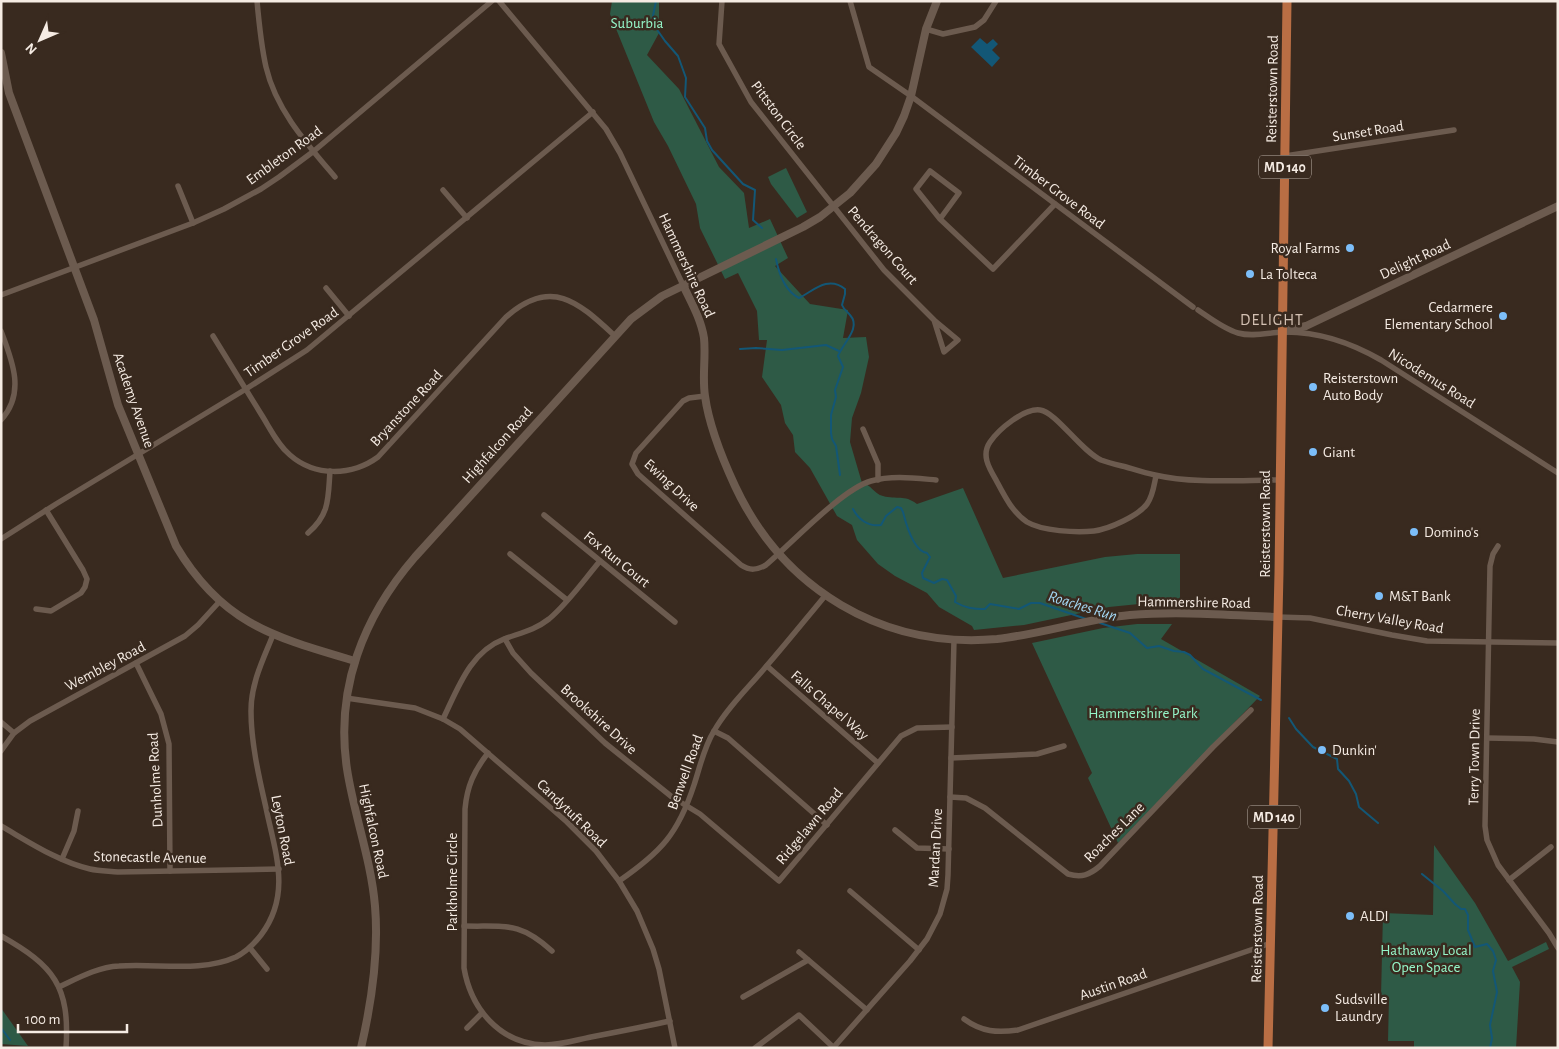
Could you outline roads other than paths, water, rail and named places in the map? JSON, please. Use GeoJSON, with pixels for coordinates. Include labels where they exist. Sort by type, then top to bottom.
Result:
{"type":"FeatureCollection","features":[{"type":"Feature","properties":{"kind":"main road","name":"Reisterstown Road"},"geometry":{"type":"LineString","coordinates":[[1268,1048],[1278,617],[1287,1]]}},
{"type":"Feature","properties":{"kind":"street"},"geometry":{"type":"LineString","coordinates":[[257,1],[262,49],[271,85],[287,115],[336,177]]}},
{"type":"Feature","properties":{"kind":"street","name":"Embleton Road"},"geometry":{"type":"LineString","coordinates":[[1,295],[193,223],[224,209],[279,178],[314,151],[492,1]]}},
{"type":"Feature","properties":{"kind":"street","name":"Hammershire Road"},"geometry":{"type":"LineString","coordinates":[[500,1],[593,112],[616,146],[698,317],[704,339],[705,396],[714,430],[733,482],[755,523],[779,555],[825,596],[876,623],[901,631],[954,640],[999,638],[1131,615],[1191,614],[1278,617]]}},
{"type":"Feature","properties":{"kind":"street","name":"Pittston Circle"},"geometry":{"type":"LineString","coordinates":[[722,1],[719,44],[743,90],[750,102],[834,207]]}},
{"type":"Feature","properties":{"kind":"street"},"geometry":{"type":"LineString","coordinates":[[850,1],[869,67],[912,96]]}},
{"type":"Feature","properties":{"kind":"street","name":"Highfalcon Road"},"geometry":{"type":"LineString","coordinates":[[361,1048],[368,1016],[375,966],[375,906],[366,850],[347,769],[345,747],[346,698],[355,661],[372,618],[400,574],[615,336],[647,307],[683,285],[803,227],[834,207],[850,193],[876,164],[896,133],[912,96],[926,29],[938,1]]}},
{"type":"Feature","properties":{"kind":"street"},"geometry":{"type":"LineString","coordinates":[[926,29],[943,34],[975,27],[984,20],[996,1]]}},
{"type":"Feature","properties":{"kind":"street","name":"Academy Avenue"},"geometry":{"type":"LineString","coordinates":[[1,53],[9,93],[94,320],[115,396],[176,546],[195,575],[220,601],[239,616],[273,635],[355,661]]}},
{"type":"Feature","properties":{"kind":"street","name":"Timber Grove Road"},"geometry":{"type":"LineString","coordinates":[[912,96],[1195,308],[1224,327],[1248,335],[1282,332]]}},
{"type":"Feature","properties":{"kind":"street","name":"Timber Grove Road"},"geometry":{"type":"LineString","coordinates":[[1,539],[307,350],[593,112]]}},
{"type":"Feature","properties":{"kind":"street","name":"Sunset Road"},"geometry":{"type":"LineString","coordinates":[[1285,156],[1454,130]]}},
{"type":"Feature","properties":{"kind":"street"},"geometry":{"type":"LineString","coordinates":[[940,219],[959,193],[930,171],[916,189],[940,219],[993,269],[1055,204]]}},
{"type":"Feature","properties":{"kind":"street"},"geometry":{"type":"LineString","coordinates":[[178,186],[193,223]]}},
{"type":"Feature","properties":{"kind":"street"},"geometry":{"type":"LineString","coordinates":[[443,190],[467,218]]}},
{"type":"Feature","properties":{"kind":"street","name":"Delight Road"},"geometry":{"type":"LineString","coordinates":[[1282,332],[1306,326],[1558,206]]}},
{"type":"Feature","properties":{"kind":"street","name":"Pendragon Court"},"geometry":{"type":"LineString","coordinates":[[834,207],[884,270],[934,320],[958,340],[944,352],[934,320]]}},
{"type":"Feature","properties":{"kind":"street"},"geometry":{"type":"LineString","coordinates":[[326,288],[349,316]]}},
{"type":"Feature","properties":{"kind":"street","name":"Bryanstone Road"},"geometry":{"type":"LineString","coordinates":[[213,336],[285,450],[307,466],[339,472],[356,469],[378,457],[506,317],[523,304],[542,298],[562,298],[573,301],[588,311],[615,336]]}},
{"type":"Feature","properties":{"kind":"street"},"geometry":{"type":"LineString","coordinates":[[1,331],[16,378],[13,399],[1,420]]}},
{"type":"Feature","properties":{"kind":"street","name":"Nicodemus Road"},"geometry":{"type":"LineString","coordinates":[[1282,332],[1314,334],[1351,344],[1366,351],[1558,473]]}},
{"type":"Feature","properties":{"kind":"street","name":"Ewing Drive"},"geometry":{"type":"LineString","coordinates":[[705,396],[689,398],[683,401],[636,453],[632,464],[634,469],[746,568],[750,570],[761,568],[779,555]]}},
{"type":"Feature","properties":{"kind":"street"},"geometry":{"type":"LineString","coordinates":[[1156,476],[1151,498],[1138,514],[1094,531],[1045,528],[1028,523],[1012,508],[989,469],[986,453],[988,446],[999,432],[1022,415],[1037,410],[1044,411],[1050,415],[1092,455],[1102,460],[1156,476],[1191,480],[1280,480]]}},
{"type":"Feature","properties":{"kind":"street"},"geometry":{"type":"LineString","coordinates":[[863,429],[878,464],[878,480]]}},
{"type":"Feature","properties":{"kind":"street"},"geometry":{"type":"LineString","coordinates":[[308,533],[316,526],[326,512],[330,471]]}},
{"type":"Feature","properties":{"kind":"street"},"geometry":{"type":"LineString","coordinates":[[779,555],[846,495],[860,485],[878,480],[900,478],[936,480]]}},
{"type":"Feature","properties":{"kind":"street"},"geometry":{"type":"LineString","coordinates":[[36,609],[51,611],[76,597],[85,587],[87,579],[46,510]]}},
{"type":"Feature","properties":{"kind":"street","name":"Fox Run Court"},"geometry":{"type":"LineString","coordinates":[[544,515],[675,622]]}},
{"type":"Feature","properties":{"kind":"street","name":"Terry Town Drive"},"geometry":{"type":"LineString","coordinates":[[1498,546],[1493,554],[1490,566],[1486,834],[1492,853],[1509,880],[1540,920],[1558,948]]}},
{"type":"Feature","properties":{"kind":"street"},"geometry":{"type":"LineString","coordinates":[[510,554],[567,600]]}},
{"type":"Feature","properties":{"kind":"street"},"geometry":{"type":"LineString","coordinates":[[443,719],[466,672],[474,661],[486,649],[505,639],[539,626],[558,611],[600,561]]}},
{"type":"Feature","properties":{"kind":"street","name":"Benwell Road"},"geometry":{"type":"LineString","coordinates":[[619,881],[661,848],[678,825],[687,806],[708,743],[714,731],[732,706],[825,596]]}},
{"type":"Feature","properties":{"kind":"street","name":"Wembley Road"},"geometry":{"type":"LineString","coordinates":[[1,751],[14,733],[38,716],[185,636],[220,601]]}},
{"type":"Feature","properties":{"kind":"street","name":"Cherry Valley Road"},"geometry":{"type":"LineString","coordinates":[[1278,617],[1310,618],[1427,641],[1558,643]]}},
{"type":"Feature","properties":{"kind":"street","name":"Leyton Road"},"geometry":{"type":"LineString","coordinates":[[59,987],[82,976],[119,966],[209,964],[237,956],[250,948],[267,928],[278,897],[278,869],[275,844],[259,773],[251,710],[257,672],[273,635]]}},
{"type":"Feature","properties":{"kind":"street","name":"Brookshire Drive"},"geometry":{"type":"LineString","coordinates":[[505,639],[513,653],[531,673],[604,743],[672,797],[687,806]]}},
{"type":"Feature","properties":{"kind":"street","name":"Mardan Drive"},"geometry":{"type":"LineString","coordinates":[[833,1048],[919,950],[934,928],[940,914],[947,890],[954,640]]}},
{"type":"Feature","properties":{"kind":"street","name":"Dunholme Road"},"geometry":{"type":"LineString","coordinates":[[136,663],[161,714],[168,744],[170,871]]}},
{"type":"Feature","properties":{"kind":"street","name":"Falls Chapel Way"},"geometry":{"type":"LineString","coordinates":[[767,666],[878,763]]}},
{"type":"Feature","properties":{"kind":"street","name":"Candytuft Road"},"geometry":{"type":"LineString","coordinates":[[346,698],[415,708],[443,719],[466,734],[582,836],[619,881],[636,912],[659,969],[675,1048]]}},
{"type":"Feature","properties":{"kind":"street","name":"Roaches Lane"},"geometry":{"type":"LineString","coordinates":[[950,798],[966,798],[985,808],[1068,874],[1075,876],[1088,875],[1100,866],[1250,710]]}},
{"type":"Feature","properties":{"kind":"street"},"geometry":{"type":"LineString","coordinates":[[1,722],[14,733]]}},
{"type":"Feature","properties":{"kind":"street","name":"Ridgelawn Road"},"geometry":{"type":"LineString","coordinates":[[687,806],[700,814],[779,882],[898,739],[908,731],[917,728],[952,727]]}},
{"type":"Feature","properties":{"kind":"street"},"geometry":{"type":"LineString","coordinates":[[714,731],[728,738],[827,825]]}},
{"type":"Feature","properties":{"kind":"street"},"geometry":{"type":"LineString","coordinates":[[1487,738],[1534,739],[1558,742]]}},
{"type":"Feature","properties":{"kind":"street"},"geometry":{"type":"LineString","coordinates":[[951,758],[1037,754],[1064,746]]}},
{"type":"Feature","properties":{"kind":"street","name":"Parkholme Circle"},"geometry":{"type":"LineString","coordinates":[[488,753],[476,769],[466,794],[464,968],[466,981],[473,1000],[491,1023],[508,1035],[526,1042],[545,1045],[559,1044],[670,1021]]}},
{"type":"Feature","properties":{"kind":"street"},"geometry":{"type":"LineString","coordinates":[[62,859],[74,831],[78,811]]}},
{"type":"Feature","properties":{"kind":"street","name":"Stonecastle Avenue"},"geometry":{"type":"LineString","coordinates":[[1,826],[62,859],[92,870],[118,872],[278,869]]}},
{"type":"Feature","properties":{"kind":"street"},"geometry":{"type":"LineString","coordinates":[[895,830],[917,848],[949,849]]}},
{"type":"Feature","properties":{"kind":"street"},"geometry":{"type":"LineString","coordinates":[[1509,880],[1551,847]]}},
{"type":"Feature","properties":{"kind":"street"},"geometry":{"type":"LineString","coordinates":[[850,891],[919,950]]}},
{"type":"Feature","properties":{"kind":"street"},"geometry":{"type":"LineString","coordinates":[[464,926],[522,929],[538,938],[552,951]]}},
{"type":"Feature","properties":{"kind":"street"},"geometry":{"type":"LineString","coordinates":[[1,936],[32,954],[48,970],[59,987],[66,1013],[66,1048]]}},
{"type":"Feature","properties":{"kind":"street","name":"Austin Road"},"geometry":{"type":"LineString","coordinates":[[964,1019],[973,1026],[985,1030],[998,1032],[1018,1030],[1271,943]]}},
{"type":"Feature","properties":{"kind":"street"},"geometry":{"type":"LineString","coordinates":[[250,948],[267,969]]}},
{"type":"Feature","properties":{"kind":"street"},"geometry":{"type":"LineString","coordinates":[[799,952],[866,1010]]}},
{"type":"Feature","properties":{"kind":"street"},"geometry":{"type":"LineString","coordinates":[[743,997],[808,960]]}},
{"type":"Feature","properties":{"kind":"street"},"geometry":{"type":"LineString","coordinates":[[467,1028],[482,1013]]}},
{"type":"Feature","properties":{"kind":"street"},"geometry":{"type":"LineString","coordinates":[[755,1048],[799,1015],[833,1048]]}},
{"type":"Feature","properties":{"kind":"water"},"geometry":{"type":"Polygon","coordinates":[[[980,38],[987,44],[993,39],[998,44],[992,50],[1000,58],[992,67],[971,47],[980,38]]]}},
{"type":"Feature","properties":{"kind":"waterway","name":"Roaches Run"},"geometry":{"type":"LineString","coordinates":[[656,1],[653,16],[658,31],[678,56],[686,78],[685,97],[705,128],[707,141],[712,150],[743,184],[755,190],[753,220],[762,228]]}},
{"type":"Feature","properties":{"kind":"waterway","name":"Roaches Run"},"geometry":{"type":"LineString","coordinates":[[776,259],[783,282],[799,298],[815,288],[827,284],[839,285],[845,289],[842,305],[850,315],[854,325],[853,331],[838,356],[843,367],[835,390],[836,397],[831,415],[831,433],[836,446],[840,475]]}},
{"type":"Feature","properties":{"kind":"waterway"},"geometry":{"type":"LineString","coordinates":[[740,349],[782,350],[826,345],[839,351]]}},
{"type":"Feature","properties":{"kind":"waterway","name":"Roaches Run"},"geometry":{"type":"LineString","coordinates":[[853,509],[864,522],[872,525],[881,525],[886,516],[897,507],[901,508],[914,542],[930,557],[922,573],[923,578],[934,583],[942,579],[947,580],[956,596],[955,602],[959,604],[977,609],[985,609],[990,604],[1019,609],[1031,603],[1040,603],[1086,619]]}},
{"type":"Feature","properties":{"kind":"waterway","name":"Roaches Run"},"geometry":{"type":"LineString","coordinates":[[1100,623],[1130,633],[1147,648],[1159,646],[1184,652],[1190,655],[1203,669],[1261,700]]}},
{"type":"Feature","properties":{"kind":"waterway","name":"Roaches Run"},"geometry":{"type":"LineString","coordinates":[[1289,718],[1296,729],[1313,747],[1337,759],[1338,769],[1349,781],[1356,794],[1359,807],[1378,823]]}},
{"type":"Feature","properties":{"kind":"waterway","name":"Roaches Run"},"geometry":{"type":"LineString","coordinates":[[1422,874],[1461,909],[1465,909],[1468,915],[1468,930],[1475,947],[1487,944],[1493,951],[1496,960],[1493,971],[1497,992],[1490,1025],[1492,1038],[1490,1048]]}},
{"type":"Feature","properties":{"kind":"waterway"},"geometry":{"type":"LineString","coordinates":[[1,1028],[10,1040]]}},
{"type":"Feature","properties":{"kind":"place","name":"Royal Farms"},"geometry":{"type":"Point","coordinates":[1350,248]}},
{"type":"Feature","properties":{"kind":"place","name":"La Tolteca"},"geometry":{"type":"Point","coordinates":[1250,274]}},
{"type":"Feature","properties":{"kind":"place","name":"Cedarmere Elementary School"},"geometry":{"type":"Point","coordinates":[1503,316]}},
{"type":"Feature","properties":{"kind":"place","name":"Reisterstown Auto Body"},"geometry":{"type":"Point","coordinates":[1313,387]}},
{"type":"Feature","properties":{"kind":"place","name":"Giant"},"geometry":{"type":"Point","coordinates":[1313,452]}},
{"type":"Feature","properties":{"kind":"place","name":"Domino's"},"geometry":{"type":"Point","coordinates":[1414,532]}},
{"type":"Feature","properties":{"kind":"place","name":"M&T Bank"},"geometry":{"type":"Point","coordinates":[1379,596]}},
{"type":"Feature","properties":{"kind":"place","name":"Dunkin'"},"geometry":{"type":"Point","coordinates":[1322,750]}},
{"type":"Feature","properties":{"kind":"place","name":"ALDI"},"geometry":{"type":"Point","coordinates":[1350,916]}},
{"type":"Feature","properties":{"kind":"place","name":"Sudsville Laundry"},"geometry":{"type":"Point","coordinates":[1325,1008]}},
{"type":"Feature","properties":{"kind":"district","name":"DELIGHT"},"geometry":{"type":"Point","coordinates":[1272,319]}},
{"type":"Feature","properties":{"kind":"park label","name":"Suburbia"},"geometry":{"type":"Point","coordinates":[637,23]}},
{"type":"Feature","properties":{"kind":"park label","name":"Hammershire Park"},"geometry":{"type":"Point","coordinates":[1143,713]}},
{"type":"Feature","properties":{"kind":"park label","name":"Hathaway Local Open Space"},"geometry":{"type":"Point","coordinates":[1426,958]}}]}
